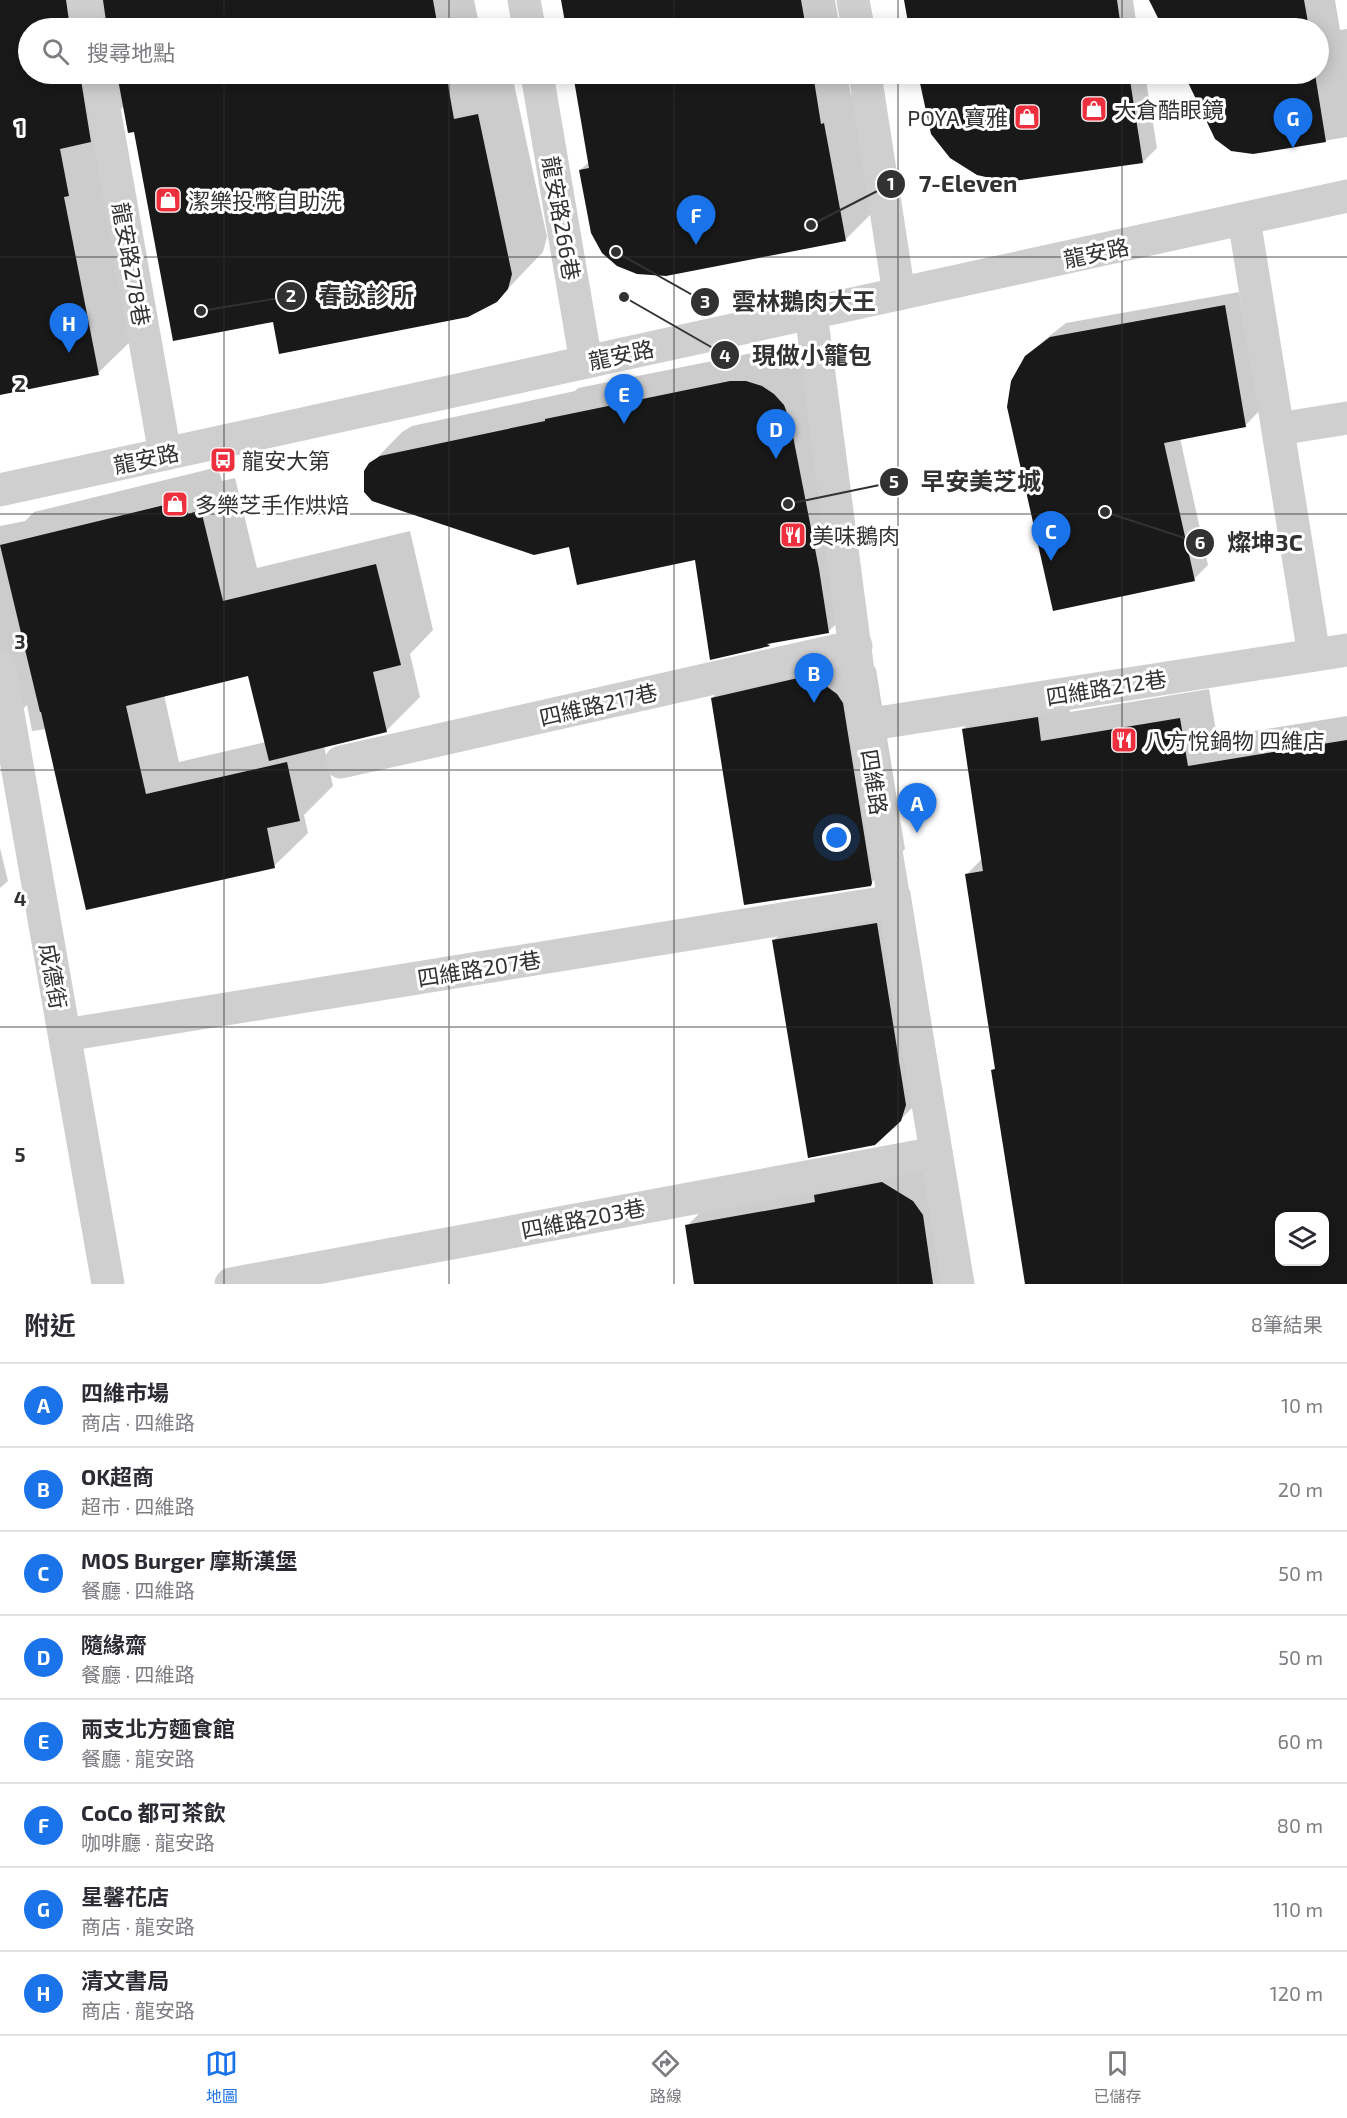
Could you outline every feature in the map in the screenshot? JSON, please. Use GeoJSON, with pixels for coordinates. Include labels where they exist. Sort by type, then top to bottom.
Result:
{"type":"FeatureCollection","features":[{"type":"Feature","properties":{"kind":"street"},"geometry":{"type":"LineString","coordinates":[[84,0],[87,18]]}},
{"type":"Feature","properties":{"kind":"street"},"geometry":{"type":"LineString","coordinates":[[524,0],[527,18]]}},
{"type":"Feature","properties":{"kind":"street"},"geometry":{"type":"LineString","coordinates":[[853,0],[856,18]]}},
{"type":"Feature","properties":{"kind":"street","name":"龍安路278巷"},"geometry":{"type":"LineString","coordinates":[[100,84],[165,454]]}},
{"type":"Feature","properties":{"kind":"street","name":"龍安路266巷"},"geometry":{"type":"LineString","coordinates":[[539,84],[586,362]]}},
{"type":"Feature","properties":{"kind":"street"},"geometry":{"type":"LineString","coordinates":[[867,84],[899,294]]}},
{"type":"Feature","properties":{"kind":"street","name":"龍安路"},"geometry":{"type":"LineString","coordinates":[[0,490],[1347,196]]}},
{"type":"Feature","properties":{"kind":"street"},"geometry":{"type":"LineString","coordinates":[[1244,219],[1314,655]]}},
{"type":"Feature","properties":{"kind":"street","name":"四維路"},"geometry":{"type":"LineString","coordinates":[[811,313],[865,725],[958,1284]]}},
{"type":"Feature","properties":{"kind":"street"},"geometry":{"type":"LineString","coordinates":[[1278,429],[1347,418]]}},
{"type":"Feature","properties":{"kind":"street","name":"四維路217巷"},"geometry":{"type":"LineString","coordinates":[[341,762],[856,646]]}},
{"type":"Feature","properties":{"kind":"street","name":"四維路212巷"},"geometry":{"type":"LineString","coordinates":[[865,725],[1347,650]]}},
{"type":"Feature","properties":{"kind":"street","name":"成德街"},"geometry":{"type":"LineString","coordinates":[[0,668],[108,1284]]}},
{"type":"Feature","properties":{"kind":"street","name":"四維路207巷"},"geometry":{"type":"LineString","coordinates":[[64,1035],[894,902]]}},
{"type":"Feature","properties":{"kind":"street","name":"四維路203巷"},"geometry":{"type":"LineString","coordinates":[[231,1284],[936,1153]]}},
{"type":"Feature","properties":{"kind":"building"},"geometry":{"type":"Polygon","coordinates":[[[0,0],[66,0],[69,18],[18,18],[18,84],[82,84],[91,142],[60,149],[69,196],[64,197],[99,375],[0,395],[0,0]]]}},
{"type":"Feature","properties":{"kind":"building"},"geometry":{"type":"Polygon","coordinates":[[[103,0],[433,0],[436,18],[106,18],[103,0]]]}},
{"type":"Feature","properties":{"kind":"building"},"geometry":{"type":"Polygon","coordinates":[[[561,0],[801,0],[804,18],[564,18],[561,0]]]}},
{"type":"Feature","properties":{"kind":"building"},"geometry":{"type":"Polygon","coordinates":[[[904,0],[1117,0],[1120,18],[907,18],[904,0]]]}},
{"type":"Feature","properties":{"kind":"building"},"geometry":{"type":"Polygon","coordinates":[[[1149,0],[1304,0],[1307,18],[1158,18],[1149,0]]]}},
{"type":"Feature","properties":{"kind":"building"},"geometry":{"type":"Polygon","coordinates":[[[119,84],[448,84],[454,119],[478,114],[512,274],[508,289],[497,302],[468,317],[279,354],[273,322],[173,341],[134,132],[128,133],[119,84]]]}},
{"type":"Feature","properties":{"kind":"building"},"geometry":{"type":"Polygon","coordinates":[[[575,84],[815,84],[846,241],[666,276],[637,274],[617,266],[602,253],[591,233],[579,170],[589,168],[575,84]]]}},
{"type":"Feature","properties":{"kind":"building"},"geometry":{"type":"Polygon","coordinates":[[[920,84],[1131,84],[1143,163],[1008,182],[977,175],[950,158],[931,134],[920,84]]]}},
{"type":"Feature","properties":{"kind":"building"},"geometry":{"type":"Polygon","coordinates":[[[1189,84],[1317,84],[1326,142],[1253,154],[1231,151],[1215,139],[1189,84]]]}},
{"type":"Feature","properties":{"kind":"building"},"geometry":{"type":"Polygon","coordinates":[[[1225,305],[1246,427],[1164,443],[1195,581],[1053,611],[1007,407],[1011,381],[1025,356],[1050,337],[1225,305]]]}},
{"type":"Feature","properties":{"kind":"building"},"geometry":{"type":"Polygon","coordinates":[[[730,381],[746,381],[762,386],[784,405],[790,421],[829,633],[767,644],[770,646],[710,660],[695,560],[577,585],[569,547],[534,555],[372,501],[364,492],[364,471],[369,463],[380,456],[730,381]]]}},
{"type":"Feature","properties":{"kind":"building"},"geometry":{"type":"Polygon","coordinates":[[[185,500],[188,514],[201,510],[223,601],[376,564],[401,665],[373,672],[387,732],[269,761],[248,676],[126,706],[146,794],[287,762],[300,821],[267,828],[275,868],[86,910],[0,545],[185,500]]]}},
{"type":"Feature","properties":{"kind":"building"},"geometry":{"type":"Polygon","coordinates":[[[811,675],[837,694],[843,703],[872,883],[871,886],[744,905],[711,698],[811,675]]]}},
{"type":"Feature","properties":{"kind":"building"},"geometry":{"type":"Polygon","coordinates":[[[1038,717],[1041,741],[1180,718],[1188,766],[1347,740],[1347,1284],[1025,1284],[991,1070],[995,1069],[965,874],[983,871],[962,729],[1038,717]]]}},
{"type":"Feature","properties":{"kind":"building"},"geometry":{"type":"Polygon","coordinates":[[[877,923],[906,1105],[901,1121],[875,1145],[808,1158],[772,940],[877,923]]]}},
{"type":"Feature","properties":{"kind":"building"},"geometry":{"type":"Polygon","coordinates":[[[882,1182],[913,1201],[923,1215],[933,1284],[694,1284],[685,1225],[815,1202],[814,1195],[882,1182]]]}},
{"type":"Feature","properties":{"kind":"place","name":"大倉酷眼鏡"},"geometry":{"type":"Point","coordinates":[1094,109]}},
{"type":"Feature","properties":{"kind":"place","name":"POYA 寶雅"},"geometry":{"type":"Point","coordinates":[1027,117]}},
{"type":"Feature","properties":{"kind":"place","name":"星馨花店"},"geometry":{"type":"Point","coordinates":[1293,148]}},
{"type":"Feature","properties":{"kind":"place","name":"潔樂投幣自助洗"},"geometry":{"type":"Point","coordinates":[168,200]}},
{"type":"Feature","properties":{"kind":"place","name":"7-Eleven"},"geometry":{"type":"Point","coordinates":[811,225]}},
{"type":"Feature","properties":{"kind":"place","name":"CoCo 都可茶飲"},"geometry":{"type":"Point","coordinates":[696,245]}},
{"type":"Feature","properties":{"kind":"place","name":"雲林鵝肉大王"},"geometry":{"type":"Point","coordinates":[616,252]}},
{"type":"Feature","properties":{"kind":"place","name":"現做小籠包"},"geometry":{"type":"Point","coordinates":[624,297]}},
{"type":"Feature","properties":{"kind":"place","name":"春詠診所"},"geometry":{"type":"Point","coordinates":[201,311]}},
{"type":"Feature","properties":{"kind":"place","name":"清文書局"},"geometry":{"type":"Point","coordinates":[69,353]}},
{"type":"Feature","properties":{"kind":"place","name":"兩支北方麵食館"},"geometry":{"type":"Point","coordinates":[624,424]}},
{"type":"Feature","properties":{"kind":"place","name":"隨緣齋"},"geometry":{"type":"Point","coordinates":[776,459]}},
{"type":"Feature","properties":{"kind":"place","name":"龍安大第"},"geometry":{"type":"Point","coordinates":[223,460]}},
{"type":"Feature","properties":{"kind":"place","name":"多樂芝手作烘焙"},"geometry":{"type":"Point","coordinates":[175,504]}},
{"type":"Feature","properties":{"kind":"place","name":"早安美芝城"},"geometry":{"type":"Point","coordinates":[788,504]}},
{"type":"Feature","properties":{"kind":"place","name":"燦坤3C"},"geometry":{"type":"Point","coordinates":[1105,512]}},
{"type":"Feature","properties":{"kind":"place","name":"美味鵝肉"},"geometry":{"type":"Point","coordinates":[793,535]}},
{"type":"Feature","properties":{"kind":"place","name":"MOS Burger 摩斯漢堡"},"geometry":{"type":"Point","coordinates":[1051,561]}},
{"type":"Feature","properties":{"kind":"place","name":"OK超商"},"geometry":{"type":"Point","coordinates":[814,703]}},
{"type":"Feature","properties":{"kind":"place","name":"八方悅鍋物 四維店"},"geometry":{"type":"Point","coordinates":[1124,740]}},
{"type":"Feature","properties":{"kind":"place","name":"四維市場"},"geometry":{"type":"Point","coordinates":[917,833]}}]}
